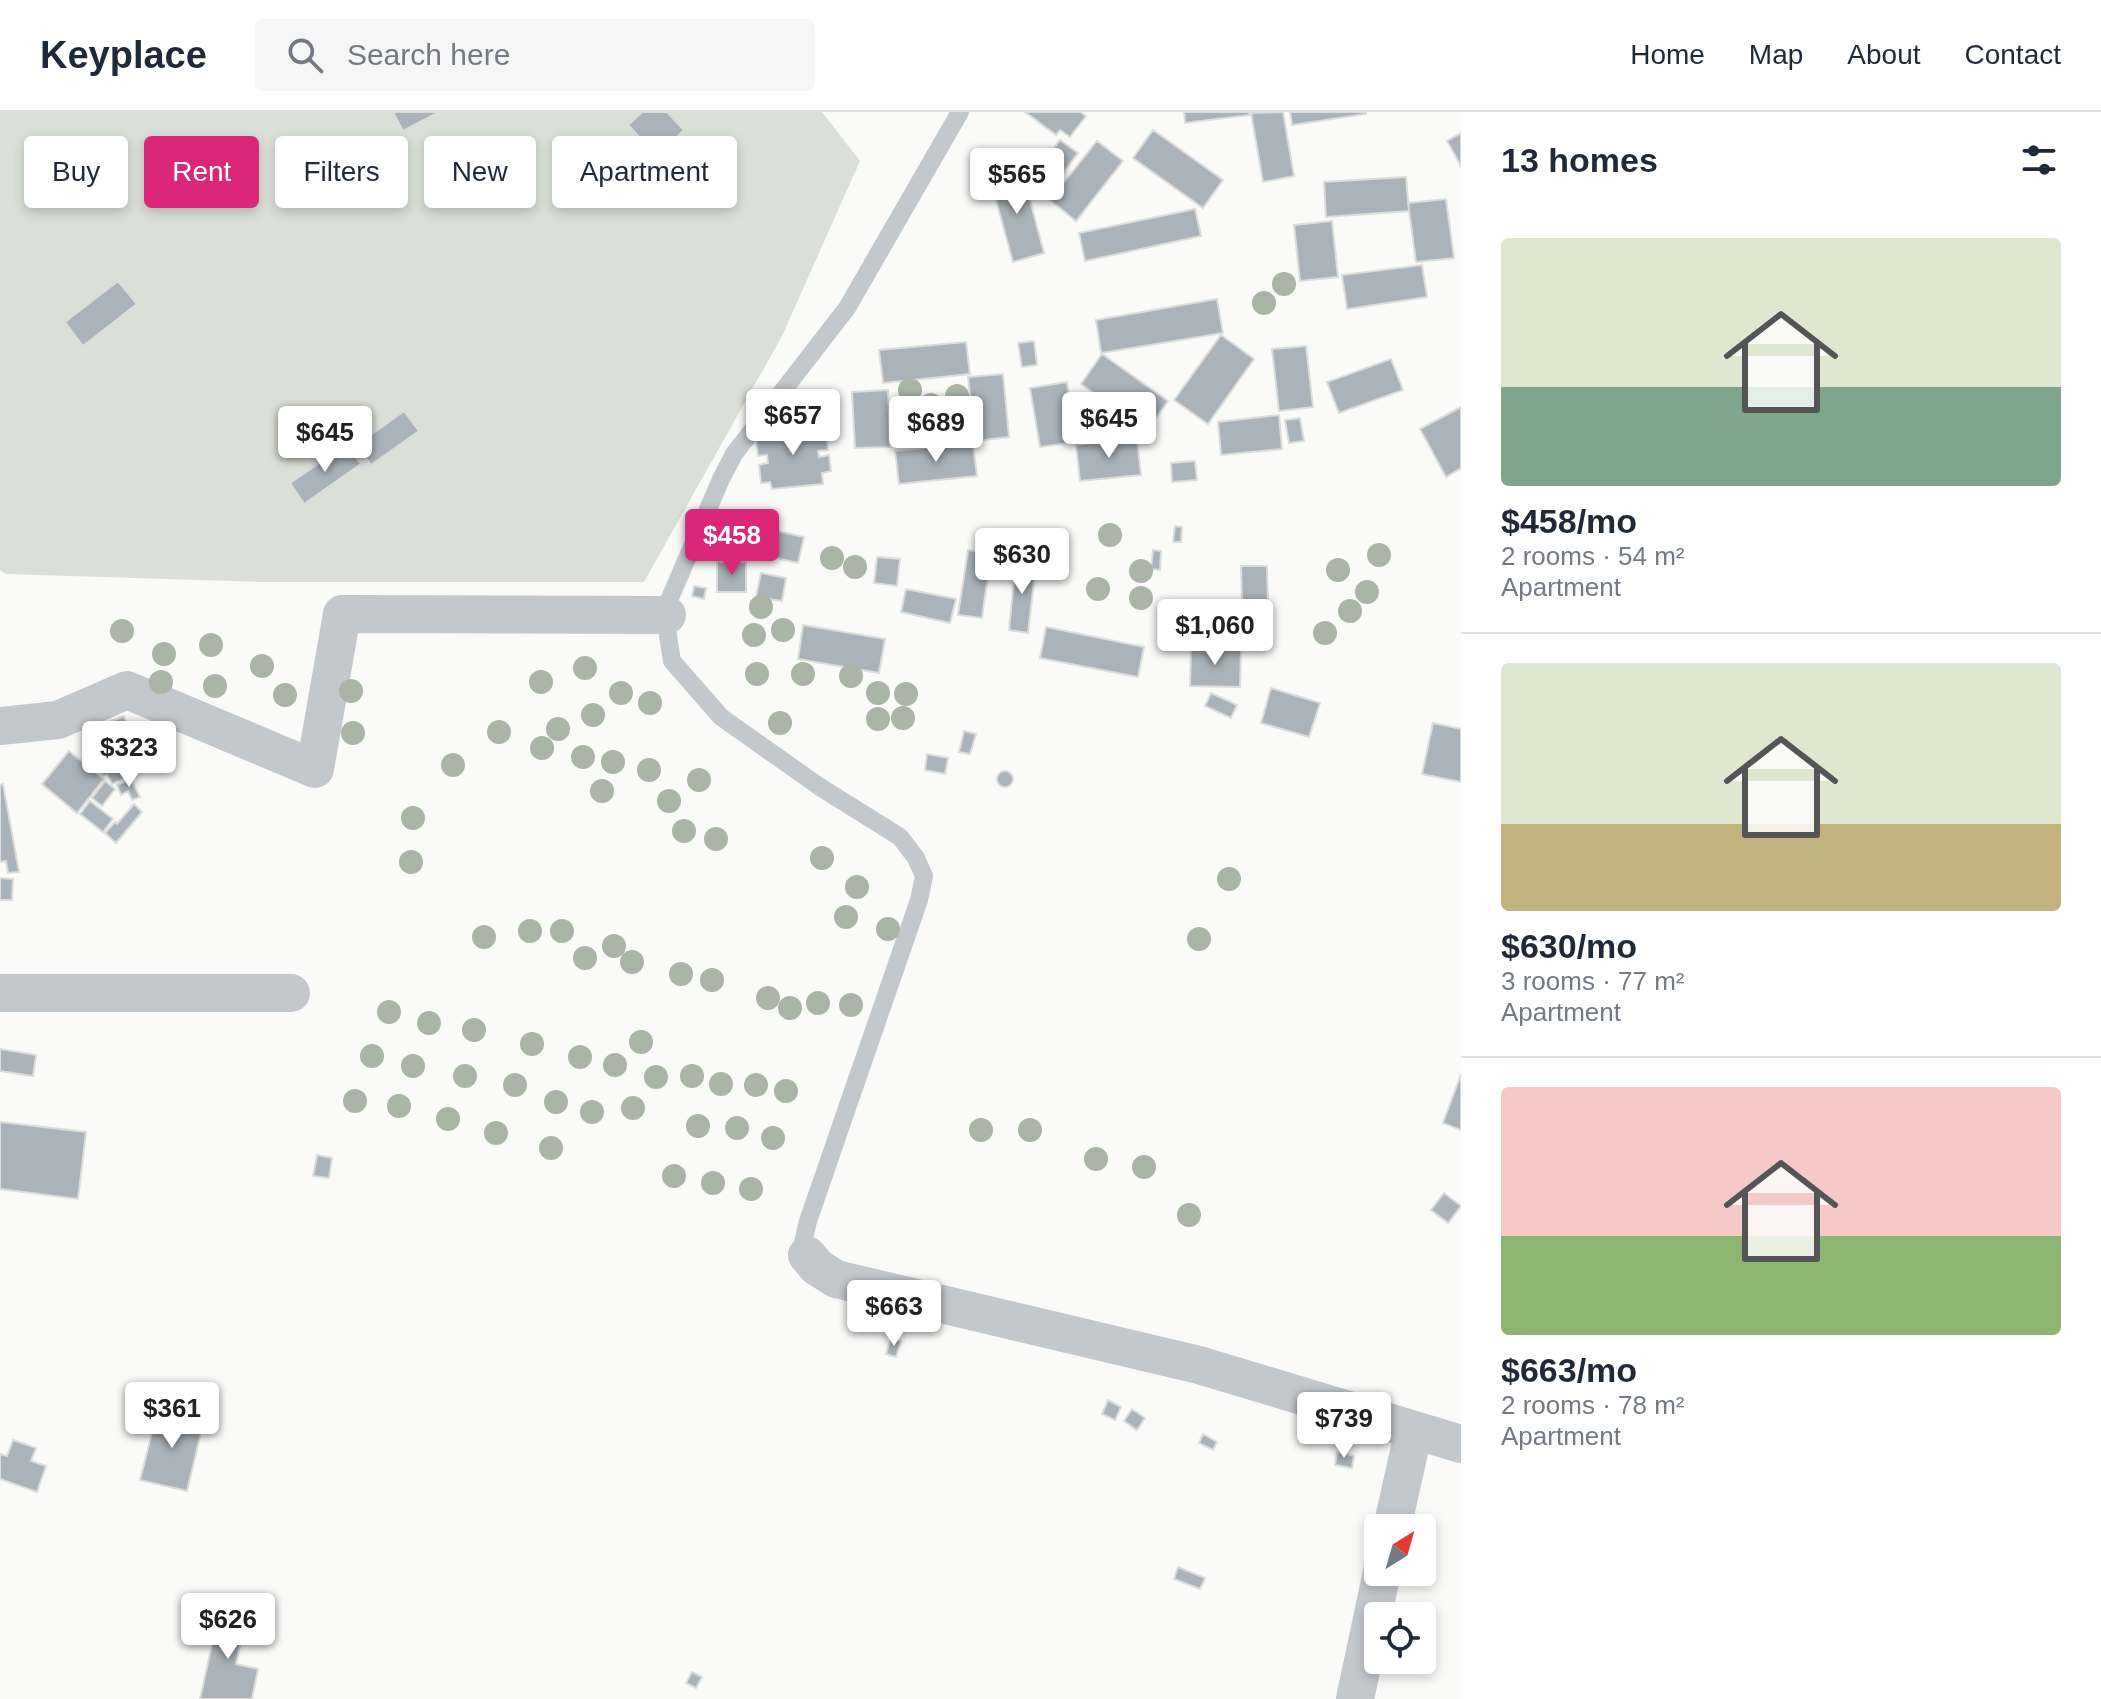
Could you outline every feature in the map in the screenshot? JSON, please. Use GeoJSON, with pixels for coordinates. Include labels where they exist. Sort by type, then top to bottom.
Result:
{"type":"FeatureCollection","features":[{"type":"Feature","properties":{"kind":"street"},"geometry":{"type":"LineString","coordinates":[[0,726],[58,720],[127,690],[315,769],[342,614],[667,615]]}},
{"type":"Feature","properties":{"kind":"street"},"geometry":{"type":"LineString","coordinates":[[0,993],[291,993]]}},
{"type":"Feature","properties":{"kind":"street"},"geometry":{"type":"LineString","coordinates":[[807,1255],[817,1267],[836,1279],[1199,1365],[1461,1444]]}},
{"type":"Feature","properties":{"kind":"street"},"geometry":{"type":"LineString","coordinates":[[1395,1514],[1414,1430]]}},
{"type":"Feature","properties":{"kind":"street"},"geometry":{"type":"LineString","coordinates":[[1355,1699],[1379,1586]]}},
{"type":"Feature","properties":{"kind":"lane"},"geometry":{"type":"LineString","coordinates":[[807,1255],[803,1243],[808,1221],[919,900],[924,876],[916,858],[900,837],[820,787],[721,717],[672,661],[667,615],[670,598],[734,454],[847,308],[960,112]]}},
{"type":"Feature","properties":{"kind":"shaded area"},"geometry":{"type":"Polygon","coordinates":[[[0,112],[822,112],[860,161],[782,336],[644,582],[263,582],[6,574],[0,570],[0,112]]]}},
{"type":"Feature","properties":{"kind":"building"},"geometry":{"type":"Polygon","coordinates":[[[393,112],[439,112],[403,131],[393,112]]]}},
{"type":"Feature","properties":{"kind":"building"},"geometry":{"type":"Polygon","coordinates":[[[642,112],[667,112],[684,130],[678,136],[638,136],[628,125],[642,112]]]}},
{"type":"Feature","properties":{"kind":"building"},"geometry":{"type":"Polygon","coordinates":[[[1025,112],[1080,112],[1086,116],[1070,137],[1060,130],[1056,135],[1025,112]]]}},
{"type":"Feature","properties":{"kind":"building"},"geometry":{"type":"Polygon","coordinates":[[[1184,112],[1249,112],[1250,115],[1185,123],[1184,112]]]}},
{"type":"Feature","properties":{"kind":"building"},"geometry":{"type":"Polygon","coordinates":[[[1283,112],[1294,176],[1263,182],[1251,113],[1283,112]]]}},
{"type":"Feature","properties":{"kind":"building"},"geometry":{"type":"Polygon","coordinates":[[[1290,112],[1366,112],[1366,114],[1292,125],[1290,112]]]}},
{"type":"Feature","properties":{"kind":"building"},"geometry":{"type":"Polygon","coordinates":[[[1153,130],[1223,180],[1203,208],[1133,158],[1153,130]]]}},
{"type":"Feature","properties":{"kind":"building"},"geometry":{"type":"Polygon","coordinates":[[[1461,133],[1461,166],[1447,141],[1461,133]]]}},
{"type":"Feature","properties":{"kind":"building"},"geometry":{"type":"Polygon","coordinates":[[[1060,140],[1078,153],[1055,184],[1037,170],[1060,140]]]}},
{"type":"Feature","properties":{"kind":"building"},"geometry":{"type":"Polygon","coordinates":[[[1097,141],[1123,161],[1076,221],[1050,200],[1097,141]]]}},
{"type":"Feature","properties":{"kind":"building"},"geometry":{"type":"Polygon","coordinates":[[[1022,170],[1044,253],[1013,262],[990,178],[1022,170]]]}},
{"type":"Feature","properties":{"kind":"building"},"geometry":{"type":"Polygon","coordinates":[[[1406,177],[1409,211],[1326,217],[1324,182],[1406,177]]]}},
{"type":"Feature","properties":{"kind":"building"},"geometry":{"type":"Polygon","coordinates":[[[1446,199],[1454,258],[1416,262],[1408,203],[1446,199]]]}},
{"type":"Feature","properties":{"kind":"building"},"geometry":{"type":"Polygon","coordinates":[[[1195,209],[1201,236],[1085,261],[1079,233],[1195,209]]]}},
{"type":"Feature","properties":{"kind":"building"},"geometry":{"type":"Polygon","coordinates":[[[1332,221],[1338,277],[1300,281],[1294,225],[1332,221]]]}},
{"type":"Feature","properties":{"kind":"building"},"geometry":{"type":"Polygon","coordinates":[[[1422,265],[1427,297],[1347,309],[1342,275],[1422,265]]]}},
{"type":"Feature","properties":{"kind":"building"},"geometry":{"type":"Polygon","coordinates":[[[118,281],[137,304],[83,346],[65,322],[118,281]]]}},
{"type":"Feature","properties":{"kind":"building"},"geometry":{"type":"Polygon","coordinates":[[[1217,299],[1223,333],[1101,353],[1096,320],[1217,299]]]}},
{"type":"Feature","properties":{"kind":"building"},"geometry":{"type":"Polygon","coordinates":[[[1221,335],[1254,359],[1208,424],[1174,400],[1221,335]]]}},
{"type":"Feature","properties":{"kind":"building"},"geometry":{"type":"Polygon","coordinates":[[[1034,341],[1037,365],[1022,367],[1018,343],[1034,341]]]}},
{"type":"Feature","properties":{"kind":"building"},"geometry":{"type":"Polygon","coordinates":[[[966,342],[970,374],[883,383],[879,350],[966,342]]]}},
{"type":"Feature","properties":{"kind":"building"},"geometry":{"type":"Polygon","coordinates":[[[1306,346],[1313,407],[1279,411],[1272,349],[1306,346]]]}},
{"type":"Feature","properties":{"kind":"building"},"geometry":{"type":"Polygon","coordinates":[[[1102,354],[1168,401],[1147,431],[1081,384],[1102,354]]]}},
{"type":"Feature","properties":{"kind":"building"},"geometry":{"type":"Polygon","coordinates":[[[1391,359],[1403,390],[1339,413],[1327,382],[1391,359]]]}},
{"type":"Feature","properties":{"kind":"building"},"geometry":{"type":"Polygon","coordinates":[[[1003,374],[1009,437],[975,441],[968,377],[1003,374]]]}},
{"type":"Feature","properties":{"kind":"building"},"geometry":{"type":"Polygon","coordinates":[[[1067,382],[1076,442],[1040,447],[1030,388],[1067,382]]]}},
{"type":"Feature","properties":{"kind":"building"},"geometry":{"type":"Polygon","coordinates":[[[888,390],[890,447],[855,448],[852,392],[888,390]]]}},
{"type":"Feature","properties":{"kind":"building"},"geometry":{"type":"Polygon","coordinates":[[[1461,407],[1461,468],[1446,477],[1420,429],[1461,407]]]}},
{"type":"Feature","properties":{"kind":"building"},"geometry":{"type":"Polygon","coordinates":[[[404,411],[419,431],[371,465],[357,445],[404,411]]]}},
{"type":"Feature","properties":{"kind":"building"},"geometry":{"type":"Polygon","coordinates":[[[1279,415],[1282,449],[1221,455],[1218,422],[1279,415]]]}},
{"type":"Feature","properties":{"kind":"building"},"geometry":{"type":"Polygon","coordinates":[[[1300,418],[1304,441],[1289,443],[1285,420],[1300,418]]]}},
{"type":"Feature","properties":{"kind":"building"},"geometry":{"type":"Polygon","coordinates":[[[814,425],[815,434],[826,433],[828,450],[818,451],[819,457],[829,455],[831,471],[822,473],[823,484],[772,489],[770,482],[761,483],[759,465],[768,463],[767,455],[758,456],[756,439],[766,438],[765,431],[814,425]]]}},
{"type":"Feature","properties":{"kind":"building"},"geometry":{"type":"Polygon","coordinates":[[[1137,438],[1141,475],[1080,481],[1076,445],[1137,438]]]}},
{"type":"Feature","properties":{"kind":"building"},"geometry":{"type":"Polygon","coordinates":[[[973,443],[977,476],[899,484],[895,451],[973,443]]]}},
{"type":"Feature","properties":{"kind":"building"},"geometry":{"type":"Polygon","coordinates":[[[347,444],[361,464],[304,504],[290,483],[347,444]]]}},
{"type":"Feature","properties":{"kind":"building"},"geometry":{"type":"Polygon","coordinates":[[[1195,461],[1197,480],[1172,482],[1171,463],[1195,461]]]}},
{"type":"Feature","properties":{"kind":"building"},"geometry":{"type":"Polygon","coordinates":[[[732,521],[804,537],[798,563],[726,547],[732,521]]]}},
{"type":"Feature","properties":{"kind":"building"},"geometry":{"type":"Polygon","coordinates":[[[1175,526],[1182,527],[1181,542],[1173,542],[1175,526]]]}},
{"type":"Feature","properties":{"kind":"building"},"geometry":{"type":"Polygon","coordinates":[[[968,550],[991,554],[982,618],[958,615],[968,550]]]}},
{"type":"Feature","properties":{"kind":"building"},"geometry":{"type":"Polygon","coordinates":[[[1153,550],[1161,551],[1160,570],[1151,569],[1153,550]]]}},
{"type":"Feature","properties":{"kind":"building"},"geometry":{"type":"Polygon","coordinates":[[[877,557],[900,559],[897,586],[874,583],[877,557]]]}},
{"type":"Feature","properties":{"kind":"building"},"geometry":{"type":"Polygon","coordinates":[[[1016,560],[1036,563],[1028,633],[1009,630],[1016,560]]]}},
{"type":"Feature","properties":{"kind":"building"},"geometry":{"type":"Polygon","coordinates":[[[717,562],[746,562],[746,592],[717,592],[717,562]]]}},
{"type":"Feature","properties":{"kind":"building"},"geometry":{"type":"Polygon","coordinates":[[[1241,566],[1267,566],[1269,636],[1243,637],[1241,566]]]}},
{"type":"Feature","properties":{"kind":"building"},"geometry":{"type":"Polygon","coordinates":[[[761,573],[786,578],[782,601],[756,597],[761,573]]]}},
{"type":"Feature","properties":{"kind":"building"},"geometry":{"type":"Polygon","coordinates":[[[694,586],[706,588],[704,599],[692,596],[694,586]]]}},
{"type":"Feature","properties":{"kind":"building"},"geometry":{"type":"Polygon","coordinates":[[[906,589],[956,599],[950,623],[901,612],[906,589]]]}},
{"type":"Feature","properties":{"kind":"building"},"geometry":{"type":"Polygon","coordinates":[[[803,625],[885,639],[879,673],[798,659],[803,625]]]}},
{"type":"Feature","properties":{"kind":"building"},"geometry":{"type":"Polygon","coordinates":[[[1046,627],[1144,647],[1138,677],[1040,658],[1046,627]]]}},
{"type":"Feature","properties":{"kind":"building"},"geometry":{"type":"Polygon","coordinates":[[[1191,647],[1241,650],[1240,687],[1190,686],[1191,647]]]}},
{"type":"Feature","properties":{"kind":"building"},"geometry":{"type":"Polygon","coordinates":[[[1271,688],[1320,703],[1309,737],[1261,723],[1271,688]]]}},
{"type":"Feature","properties":{"kind":"building"},"geometry":{"type":"Polygon","coordinates":[[[1211,693],[1237,705],[1231,718],[1205,706],[1211,693]]]}},
{"type":"Feature","properties":{"kind":"building"},"geometry":{"type":"Polygon","coordinates":[[[124,716],[128,726],[108,734],[104,724],[124,716]]]}},
{"type":"Feature","properties":{"kind":"building"},"geometry":{"type":"Polygon","coordinates":[[[1433,723],[1461,729],[1461,782],[1422,774],[1433,723]]]}},
{"type":"Feature","properties":{"kind":"building"},"geometry":{"type":"Polygon","coordinates":[[[964,731],[976,734],[970,754],[959,752],[964,731]]]}},
{"type":"Feature","properties":{"kind":"building"},"geometry":{"type":"Polygon","coordinates":[[[115,733],[121,747],[113,750],[108,736],[115,733]]]}},
{"type":"Feature","properties":{"kind":"building"},"geometry":{"type":"Polygon","coordinates":[[[107,740],[112,752],[94,759],[89,748],[107,740]]]}},
{"type":"Feature","properties":{"kind":"building"},"geometry":{"type":"Polygon","coordinates":[[[69,751],[104,779],[77,813],[42,784],[69,751]]]}},
{"type":"Feature","properties":{"kind":"building"},"geometry":{"type":"Polygon","coordinates":[[[121,751],[131,776],[112,784],[107,774],[103,776],[97,762],[121,751]]]}},
{"type":"Feature","properties":{"kind":"building"},"geometry":{"type":"Polygon","coordinates":[[[927,754],[948,758],[945,774],[925,770],[927,754]]]}},
{"type":"Feature","properties":{"kind":"building"},"geometry":{"type":"Polygon","coordinates":[[[1002,771],[1008,771],[1013,779],[1011,785],[1002,787],[997,782],[997,776],[1002,771]]]}},
{"type":"Feature","properties":{"kind":"building"},"geometry":{"type":"Polygon","coordinates":[[[131,779],[140,797],[132,800],[128,791],[121,795],[117,785],[131,779]]]}},
{"type":"Feature","properties":{"kind":"building"},"geometry":{"type":"Polygon","coordinates":[[[105,781],[115,789],[102,806],[92,798],[105,781]]]}},
{"type":"Feature","properties":{"kind":"building"},"geometry":{"type":"Polygon","coordinates":[[[3,784],[19,872],[8,873],[6,861],[0,862],[0,785],[3,784]]]}},
{"type":"Feature","properties":{"kind":"building"},"geometry":{"type":"Polygon","coordinates":[[[90,801],[113,819],[103,832],[80,814],[90,801]]]}},
{"type":"Feature","properties":{"kind":"building"},"geometry":{"type":"Polygon","coordinates":[[[134,804],[142,812],[116,843],[105,833],[134,804]]]}},
{"type":"Feature","properties":{"kind":"building"},"geometry":{"type":"Polygon","coordinates":[[[0,878],[13,879],[12,900],[0,900],[0,878]]]}},
{"type":"Feature","properties":{"kind":"building"},"geometry":{"type":"Polygon","coordinates":[[[0,1049],[36,1055],[33,1076],[0,1071],[0,1049]]]}},
{"type":"Feature","properties":{"kind":"building"},"geometry":{"type":"Polygon","coordinates":[[[1461,1074],[1461,1130],[1443,1123],[1461,1074]]]}},
{"type":"Feature","properties":{"kind":"building"},"geometry":{"type":"Polygon","coordinates":[[[0,1122],[86,1132],[78,1199],[0,1189],[0,1122]]]}},
{"type":"Feature","properties":{"kind":"building"},"geometry":{"type":"Polygon","coordinates":[[[317,1155],[332,1158],[329,1178],[313,1176],[317,1155]]]}},
{"type":"Feature","properties":{"kind":"building"},"geometry":{"type":"Polygon","coordinates":[[[1444,1193],[1461,1206],[1448,1223],[1431,1210],[1444,1193]]]}},
{"type":"Feature","properties":{"kind":"building"},"geometry":{"type":"Polygon","coordinates":[[[891,1338],[901,1341],[896,1357],[886,1354],[891,1338]]]}},
{"type":"Feature","properties":{"kind":"building"},"geometry":{"type":"Polygon","coordinates":[[[1108,1400],[1121,1407],[1115,1420],[1102,1414],[1108,1400]]]}},
{"type":"Feature","properties":{"kind":"building"},"geometry":{"type":"Polygon","coordinates":[[[158,1409],[204,1420],[187,1491],[140,1480],[158,1409]]]}},
{"type":"Feature","properties":{"kind":"building"},"geometry":{"type":"Polygon","coordinates":[[[1132,1409],[1145,1418],[1137,1430],[1124,1421],[1132,1409]]]}},
{"type":"Feature","properties":{"kind":"building"},"geometry":{"type":"Polygon","coordinates":[[[1203,1434],[1217,1442],[1213,1450],[1199,1443],[1203,1434]]]}},
{"type":"Feature","properties":{"kind":"building"},"geometry":{"type":"Polygon","coordinates":[[[13,1440],[36,1448],[31,1461],[46,1466],[37,1492],[0,1479],[0,1454],[7,1456],[13,1440]]]}},
{"type":"Feature","properties":{"kind":"building"},"geometry":{"type":"Polygon","coordinates":[[[1337,1452],[1354,1456],[1352,1468],[1335,1465],[1337,1452]]]}},
{"type":"Feature","properties":{"kind":"building"},"geometry":{"type":"Polygon","coordinates":[[[1178,1567],[1205,1578],[1200,1589],[1174,1579],[1178,1567]]]}},
{"type":"Feature","properties":{"kind":"building"},"geometry":{"type":"Polygon","coordinates":[[[220,1608],[247,1613],[236,1664],[258,1669],[252,1699],[200,1699],[220,1608]]]}},
{"type":"Feature","properties":{"kind":"building"},"geometry":{"type":"Polygon","coordinates":[[[692,1672],[702,1677],[696,1688],[686,1683],[692,1672]]]}}]}
